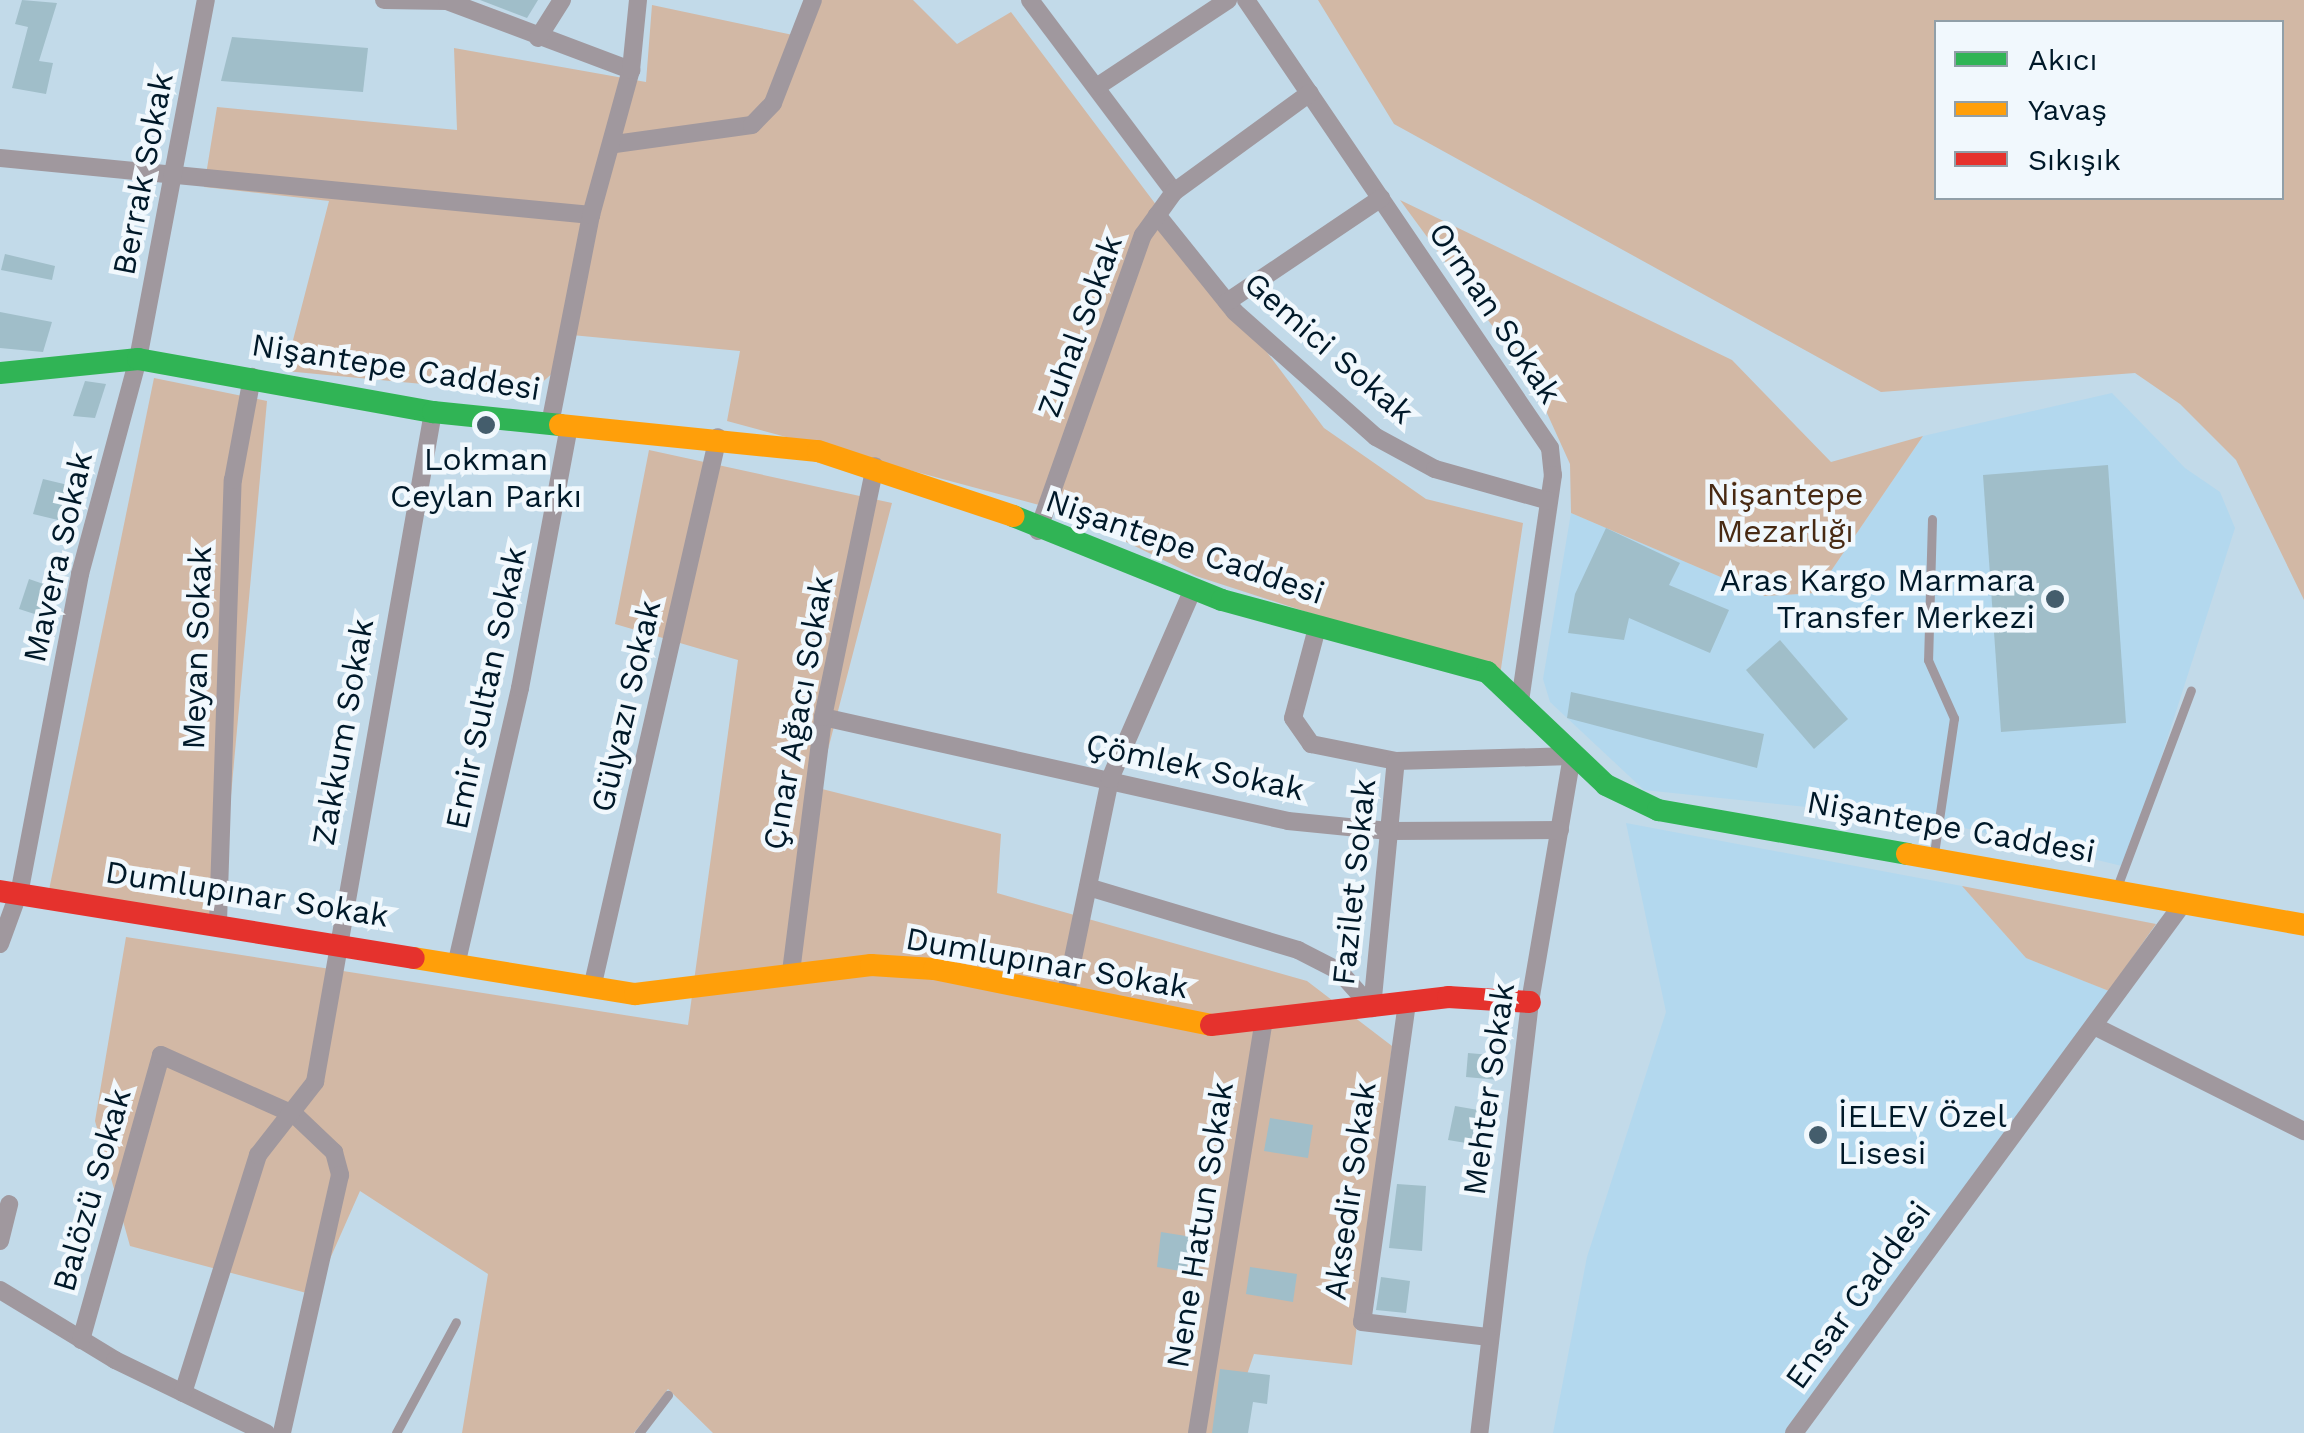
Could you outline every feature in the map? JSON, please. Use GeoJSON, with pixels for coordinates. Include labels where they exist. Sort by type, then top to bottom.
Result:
{"type":"FeatureCollection","features":[{"type":"Feature","properties":{"kind":"street","name":"Berrak Sokak"},"geometry":{"type":"LineString","coordinates":[[138,359],[206,0]]}},
{"type":"Feature","properties":{"kind":"street"},"geometry":{"type":"LineString","coordinates":[[384,0],[447,1],[631,70]]}},
{"type":"Feature","properties":{"kind":"street"},"geometry":{"type":"LineString","coordinates":[[538,38],[562,0]]}},
{"type":"Feature","properties":{"kind":"street","name":"Emir Sultan Sokak"},"geometry":{"type":"LineString","coordinates":[[456,961],[520,688],[590,215],[614,144],[631,70],[638,0]]}},
{"type":"Feature","properties":{"kind":"street"},"geometry":{"type":"LineString","coordinates":[[614,144],[752,125],[773,103],[812,0]]}},
{"type":"Feature","properties":{"kind":"street"},"geometry":{"type":"LineString","coordinates":[[1030,0],[1174,192]]}},
{"type":"Feature","properties":{"kind":"street"},"geometry":{"type":"LineString","coordinates":[[1098,86],[1228,0]]}},
{"type":"Feature","properties":{"kind":"street","name":"Orman Sokak"},"geometry":{"type":"LineString","coordinates":[[1246,0],[1550,448],[1549,502],[1520,702]]}},
{"type":"Feature","properties":{"kind":"street","name":"Zuhal Sokak"},"geometry":{"type":"LineString","coordinates":[[1038,531],[1143,235],[1174,192],[1310,93]]}},
{"type":"Feature","properties":{"kind":"street"},"geometry":{"type":"LineString","coordinates":[[0,158],[173,178],[217,175],[590,215]]}},
{"type":"Feature","properties":{"kind":"street"},"geometry":{"type":"LineString","coordinates":[[1227,302],[1381,198]]}},
{"type":"Feature","properties":{"kind":"street","name":"Gemici Sokak"},"geometry":{"type":"LineString","coordinates":[[1157,215],[1227,302],[1376,437],[1435,469],[1549,502]]}},
{"type":"Feature","properties":{"kind":"street","name":"Nişantepe Caddesi"},"geometry":{"type":"LineString","coordinates":[[0,373],[138,359],[433,412],[718,437],[875,466],[1193,589],[1317,628],[1487,672],[1606,784],[1658,810],[2304,924]]}},
{"type":"Feature","properties":{"kind":"street","name":"Mavera Sokak"},"geometry":{"type":"LineString","coordinates":[[0,944],[80,574],[138,359]]}},
{"type":"Feature","properties":{"kind":"street","name":"Meyan Sokak"},"geometry":{"type":"LineString","coordinates":[[218,922],[233,480],[252,377]]}},
{"type":"Feature","properties":{"kind":"street","name":"Zakkum Sokak"},"geometry":{"type":"LineString","coordinates":[[183,1392],[258,1155],[295,1116],[314,1082],[433,412]]}},
{"type":"Feature","properties":{"kind":"street","name":"Gülyazı Sokak"},"geometry":{"type":"LineString","coordinates":[[592,988],[718,437]]}},
{"type":"Feature","properties":{"kind":"street","name":"Çınar Ağacı Sokak"},"geometry":{"type":"LineString","coordinates":[[792,972],[823,716],[875,466]]}},
{"type":"Feature","properties":{"kind":"street"},"geometry":{"type":"LineString","coordinates":[[1065,997],[1110,779],[1193,589]]}},
{"type":"Feature","properties":{"kind":"street"},"geometry":{"type":"LineString","coordinates":[[1317,628],[1293,718],[1299,733],[1338,754],[1396,761],[1572,756]]}},
{"type":"Feature","properties":{"kind":"street","name":"Çömlek Sokak"},"geometry":{"type":"LineString","coordinates":[[823,716],[1288,821],[1390,830],[1560,830]]}},
{"type":"Feature","properties":{"kind":"street","name":"Mehter Sokak"},"geometry":{"type":"LineString","coordinates":[[1479,1433],[1487,1337],[1530,1002],[1572,756]]}},
{"type":"Feature","properties":{"kind":"street","name":"Fazilet Sokak"},"geometry":{"type":"LineString","coordinates":[[1372,1008],[1396,761]]}},
{"type":"Feature","properties":{"kind":"street"},"geometry":{"type":"LineString","coordinates":[[1088,887],[1298,950],[1338,971],[1372,1008]]}},
{"type":"Feature","properties":{"kind":"street","name":"Dumlupınar Sokak"},"geometry":{"type":"LineString","coordinates":[[10,890],[336,941],[635,994],[792,972],[934,969],[1142,1017],[1263,1026],[1407,1003],[1530,1002]]}},
{"type":"Feature","properties":{"kind":"street","name":"Ensar Caddesi"},"geometry":{"type":"LineString","coordinates":[[1794,1433],[2184,902]]}},
{"type":"Feature","properties":{"kind":"street","name":"Aksedir Sokak"},"geometry":{"type":"LineString","coordinates":[[1407,1003],[1362,1322],[1487,1337]]}},
{"type":"Feature","properties":{"kind":"street","name":"Nene Hatun Sokak"},"geometry":{"type":"LineString","coordinates":[[1196,1433],[1263,1026]]}},
{"type":"Feature","properties":{"kind":"street"},"geometry":{"type":"LineString","coordinates":[[2094,1026],[2304,1131]]}},
{"type":"Feature","properties":{"kind":"street","name":"Balözü Sokak"},"geometry":{"type":"LineString","coordinates":[[81,1340],[161,1055],[295,1116]]}},
{"type":"Feature","properties":{"kind":"street"},"geometry":{"type":"LineString","coordinates":[[282,1433],[340,1175],[334,1152],[295,1116]]}},
{"type":"Feature","properties":{"kind":"street"},"geometry":{"type":"LineString","coordinates":[[0,1240],[10,1204]]}},
{"type":"Feature","properties":{"kind":"street"},"geometry":{"type":"LineString","coordinates":[[0,1290],[81,1340],[266,1433]]}},
{"type":"Feature","properties":{"kind":"lane"},"geometry":{"type":"LineString","coordinates":[[1932,520],[1928,660],[1954,718],[1933,857]]}},
{"type":"Feature","properties":{"kind":"lane"},"geometry":{"type":"LineString","coordinates":[[2116,890],[2192,690]]}},
{"type":"Feature","properties":{"kind":"lane"},"geometry":{"type":"LineString","coordinates":[[396,1433],[456,1322]]}},
{"type":"Feature","properties":{"kind":"lane"},"geometry":{"type":"LineString","coordinates":[[639,1433],[668,1395]]}},
{"type":"Feature","properties":{"kind":"shaded area"},"geometry":{"type":"Polygon","coordinates":[[[2112,393],[2185,468],[2220,492],[2235,528],[2126,867],[1931,820],[1644,790],[1550,702],[1543,679],[1571,513],[1765,596],[1816,593],[1923,436],[2112,393]]]}},
{"type":"Feature","properties":{"kind":"shaded area","name":"İELEV Özel Lisesi"},"geometry":{"type":"Polygon","coordinates":[[[1626,823],[1962,886],[2026,958],[2109,991],[1797,1433],[1553,1433],[1587,1257],[1666,1012],[1626,823]]]}},
{"type":"Feature","properties":{"kind":"green space"},"geometry":{"type":"Polygon","coordinates":[[[816,0],[913,0],[957,44],[1011,12],[1324,428],[1426,499],[1523,523],[1500,675],[1196,576],[1065,512],[727,421],[740,351],[561,334],[555,371],[529,394],[285,371],[329,201],[204,187],[217,107],[457,130],[454,48],[646,82],[652,5],[793,35],[816,0]]]}},
{"type":"Feature","properties":{"kind":"green space"},"geometry":{"type":"Polygon","coordinates":[[[1318,0],[2304,0],[2304,600],[2236,460],[2180,404],[2135,373],[1881,392],[1394,124],[1318,0]]]}},
{"type":"Feature","properties":{"kind":"green space","name":"Nişantepe Mezarlığı"},"geometry":{"type":"Polygon","coordinates":[[[1400,200],[1732,360],[1831,462],[1923,436],[1816,593],[1765,596],[1571,513],[1570,464],[1532,380],[1400,200]]]}},
{"type":"Feature","properties":{"kind":"green space"},"geometry":{"type":"Polygon","coordinates":[[[154,378],[267,401],[220,916],[49,890],[154,378]]]}},
{"type":"Feature","properties":{"kind":"green space"},"geometry":{"type":"Polygon","coordinates":[[[649,450],[892,503],[818,788],[1001,834],[997,893],[1307,981],[1392,1046],[1352,1365],[1254,1354],[1227,1433],[713,1433],[668,1389],[634,1433],[462,1433],[488,1274],[360,1191],[314,1295],[130,1246],[95,1121],[126,937],[688,1025],[738,660],[615,624],[649,450]]]}},
{"type":"Feature","properties":{"kind":"green space"},"geometry":{"type":"Polygon","coordinates":[[[1962,886],[2156,924],[2109,991],[2026,958],[1962,886]]]}},
{"type":"Feature","properties":{"kind":"building"},"geometry":{"type":"Polygon","coordinates":[[[22,0],[57,3],[39,61],[53,63],[46,94],[12,88],[28,27],[15,24],[22,0]]]}},
{"type":"Feature","properties":{"kind":"building"},"geometry":{"type":"Polygon","coordinates":[[[480,0],[538,0],[527,18],[480,0]]]}},
{"type":"Feature","properties":{"kind":"building"},"geometry":{"type":"Polygon","coordinates":[[[232,37],[368,48],[363,92],[221,81],[232,37]]]}},
{"type":"Feature","properties":{"kind":"building"},"geometry":{"type":"Polygon","coordinates":[[[5,254],[55,266],[52,280],[1,270],[5,254]]]}},
{"type":"Feature","properties":{"kind":"building"},"geometry":{"type":"Polygon","coordinates":[[[0,312],[52,322],[43,352],[0,348],[0,312]]]}},
{"type":"Feature","properties":{"kind":"building"},"geometry":{"type":"Polygon","coordinates":[[[85,381],[106,384],[95,418],[73,416],[85,381]]]}},
{"type":"Feature","properties":{"kind":"building","name":"Aras Kargo Marmara Transfer Merkezi"},"geometry":{"type":"Polygon","coordinates":[[[2108,465],[2126,723],[2001,732],[1983,475],[2108,465]]]}},
{"type":"Feature","properties":{"kind":"building"},"geometry":{"type":"Polygon","coordinates":[[[43,479],[68,485],[58,520],[33,514],[43,479]]]}},
{"type":"Feature","properties":{"kind":"building"},"geometry":{"type":"Polygon","coordinates":[[[1606,528],[1680,563],[1669,585],[1729,610],[1710,653],[1629,618],[1624,640],[1568,633],[1575,594],[1606,528]]]}},
{"type":"Feature","properties":{"kind":"building"},"geometry":{"type":"Polygon","coordinates":[[[29,579],[55,588],[47,618],[19,609],[29,579]]]}},
{"type":"Feature","properties":{"kind":"building"},"geometry":{"type":"Polygon","coordinates":[[[1780,640],[1848,719],[1814,749],[1746,670],[1780,640]]]}},
{"type":"Feature","properties":{"kind":"building"},"geometry":{"type":"Polygon","coordinates":[[[1571,692],[1764,734],[1757,768],[1567,718],[1571,692]]]}},
{"type":"Feature","properties":{"kind":"building"},"geometry":{"type":"Polygon","coordinates":[[[1468,1053],[1502,1056],[1499,1080],[1466,1077],[1468,1053]]]}},
{"type":"Feature","properties":{"kind":"building"},"geometry":{"type":"Polygon","coordinates":[[[1455,1106],[1490,1112],[1484,1146],[1448,1140],[1455,1106]]]}},
{"type":"Feature","properties":{"kind":"building"},"geometry":{"type":"Polygon","coordinates":[[[1270,1118],[1313,1125],[1308,1158],[1264,1151],[1270,1118]]]}},
{"type":"Feature","properties":{"kind":"building"},"geometry":{"type":"Polygon","coordinates":[[[1397,1184],[1426,1186],[1422,1251],[1389,1248],[1397,1184]]]}},
{"type":"Feature","properties":{"kind":"building"},"geometry":{"type":"Polygon","coordinates":[[[1161,1232],[1192,1237],[1186,1272],[1157,1267],[1161,1232]]]}},
{"type":"Feature","properties":{"kind":"building"},"geometry":{"type":"Polygon","coordinates":[[[1250,1267],[1297,1274],[1293,1302],[1246,1294],[1250,1267]]]}},
{"type":"Feature","properties":{"kind":"building"},"geometry":{"type":"Polygon","coordinates":[[[1381,1277],[1410,1281],[1406,1313],[1376,1310],[1381,1277]]]}},
{"type":"Feature","properties":{"kind":"building"},"geometry":{"type":"Polygon","coordinates":[[[1220,1369],[1270,1375],[1267,1404],[1253,1402],[1248,1433],[1212,1433],[1220,1369]]]}},
{"type":"Feature","properties":{"kind":"traffic: fast"},"geometry":{"type":"LineString","coordinates":[[0,373],[138,359],[433,412],[560,425]]}},
{"type":"Feature","properties":{"kind":"traffic: fast"},"geometry":{"type":"LineString","coordinates":[[1013,516],[1222,600],[1487,672],[1606,785],[1658,810],[1907,854]]}},
{"type":"Feature","properties":{"kind":"traffic: slow"},"geometry":{"type":"LineString","coordinates":[[560,425],[818,451],[1013,516]]}},
{"type":"Feature","properties":{"kind":"traffic: slow"},"geometry":{"type":"LineString","coordinates":[[1907,854],[2304,925]]}},
{"type":"Feature","properties":{"kind":"traffic: slow"},"geometry":{"type":"LineString","coordinates":[[414,958],[635,994],[871,965],[934,969],[1211,1025]]}},
{"type":"Feature","properties":{"kind":"traffic: jam"},"geometry":{"type":"LineString","coordinates":[[0,891],[414,958]]}},
{"type":"Feature","properties":{"kind":"traffic: jam"},"geometry":{"type":"LineString","coordinates":[[1211,1025],[1448,997],[1530,1002]]}},
{"type":"Feature","properties":{"kind":"place","name":"Lokman Ceylan Parkı"},"geometry":{"type":"Point","coordinates":[486,425]}},
{"type":"Feature","properties":{"kind":"place","name":"Aras Kargo Marmara Transfer Merkezi"},"geometry":{"type":"Point","coordinates":[2055,599]}},
{"type":"Feature","properties":{"kind":"place","name":"İELEV Özel Lisesi"},"geometry":{"type":"Point","coordinates":[1818,1135]}}]}
